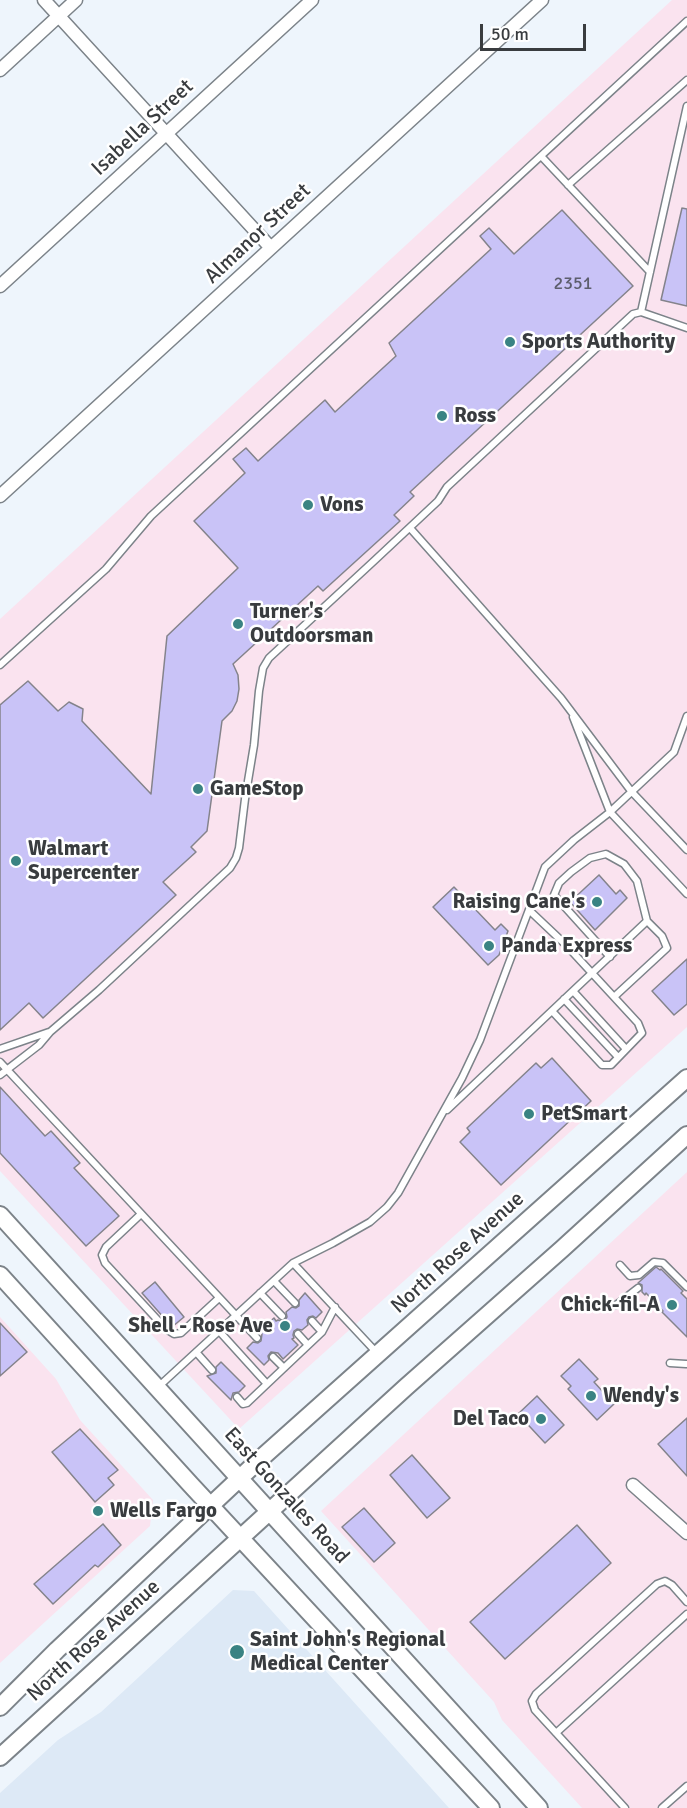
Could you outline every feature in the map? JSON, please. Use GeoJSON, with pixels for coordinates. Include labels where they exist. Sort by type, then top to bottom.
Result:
{"type":"FeatureCollection","features":[{"type":"Feature","properties":{"kind":"main road","name":"North Rose Avenue"},"geometry":{"type":"LineString","coordinates":[[0,1707],[239,1478],[687,1078]]}},
{"type":"Feature","properties":{"kind":"main road","name":"North Rose Avenue"},"geometry":{"type":"LineString","coordinates":[[0,1757],[687,1135]]}},
{"type":"Feature","properties":{"kind":"main road","name":"East Gonzales Road"},"geometry":{"type":"LineString","coordinates":[[0,1215],[539,1808]]}},
{"type":"Feature","properties":{"kind":"main road"},"geometry":{"type":"LineString","coordinates":[[0,1233],[31,1250]]}},
{"type":"Feature","properties":{"kind":"main road"},"geometry":{"type":"LineString","coordinates":[[0,1275],[491,1808]]}},
{"type":"Feature","properties":{"kind":"street"},"geometry":{"type":"LineString","coordinates":[[44,0],[270,248]]}},
{"type":"Feature","properties":{"kind":"street"},"geometry":{"type":"LineString","coordinates":[[0,70],[76,0]]}},
{"type":"Feature","properties":{"kind":"street","name":"Isabella Street"},"geometry":{"type":"LineString","coordinates":[[0,286],[312,0]]}},
{"type":"Feature","properties":{"kind":"street","name":"Almanor Street"},"geometry":{"type":"LineString","coordinates":[[0,496],[542,0]]}},
{"type":"Feature","properties":{"kind":"street"},"geometry":{"type":"LineString","coordinates":[[633,1485],[687,1533]]}},
{"type":"Feature","properties":{"kind":"lane"},"geometry":{"type":"LineString","coordinates":[[0,665],[106,569],[151,516],[687,21]]}},
{"type":"Feature","properties":{"kind":"lane"},"geometry":{"type":"LineString","coordinates":[[568,185],[687,80]]}},
{"type":"Feature","properties":{"kind":"lane"},"geometry":{"type":"LineString","coordinates":[[641,312],[687,106]]}},
{"type":"Feature","properties":{"kind":"lane"},"geometry":{"type":"LineString","coordinates":[[541,156],[650,272]]}},
{"type":"Feature","properties":{"kind":"lane"},"geometry":{"type":"LineString","coordinates":[[0,1075],[39,1045],[50,1032],[99,990],[230,868],[239,849],[254,745],[259,690],[269,658],[410,528],[438,501],[447,487],[633,314],[641,312],[687,328]]}},
{"type":"Feature","properties":{"kind":"lane"},"geometry":{"type":"LineString","coordinates":[[410,528],[561,698],[631,791],[687,850]]}},
{"type":"Feature","properties":{"kind":"lane"},"geometry":{"type":"LineString","coordinates":[[572,714],[610,812],[687,894]]}},
{"type":"Feature","properties":{"kind":"lane"},"geometry":{"type":"LineString","coordinates":[[157,1388],[293,1263],[370,1222],[387,1207],[398,1193],[441,1116],[480,1040],[545,867],[574,840],[610,812],[674,752],[687,716]]}},
{"type":"Feature","properties":{"kind":"lane"},"geometry":{"type":"LineString","coordinates":[[610,957],[554,895],[560,883],[590,858],[606,854],[624,864],[637,881],[647,921],[662,936],[667,948],[614,997]]}},
{"type":"Feature","properties":{"kind":"lane"},"geometry":{"type":"LineString","coordinates":[[529,910],[566,945],[638,1023],[642,1034],[610,1065],[602,1065],[552,1011]]}},
{"type":"Feature","properties":{"kind":"lane"},"geometry":{"type":"LineString","coordinates":[[441,1116],[647,921]]}},
{"type":"Feature","properties":{"kind":"lane"},"geometry":{"type":"LineString","coordinates":[[573,991],[626,1050]]}},
{"type":"Feature","properties":{"kind":"lane"},"geometry":{"type":"LineString","coordinates":[[564,999],[618,1057]]}},
{"type":"Feature","properties":{"kind":"lane"},"geometry":{"type":"LineString","coordinates":[[0,1048],[50,1032]]}},
{"type":"Feature","properties":{"kind":"lane"},"geometry":{"type":"LineString","coordinates":[[0,1062],[257,1338]]}},
{"type":"Feature","properties":{"kind":"lane"},"geometry":{"type":"LineString","coordinates":[[141,1214],[106,1247],[102,1255],[105,1263],[166,1329],[174,1334],[181,1333],[219,1298]]}},
{"type":"Feature","properties":{"kind":"lane"},"geometry":{"type":"LineString","coordinates":[[620,1265],[630,1276],[639,1275],[654,1262],[687,1287]]}},
{"type":"Feature","properties":{"kind":"lane"},"geometry":{"type":"LineString","coordinates":[[293,1263],[378,1354]]}},
{"type":"Feature","properties":{"kind":"lane"},"geometry":{"type":"LineString","coordinates":[[274,1281],[295,1303]]}},
{"type":"Feature","properties":{"kind":"lane"},"geometry":{"type":"LineString","coordinates":[[616,1305],[638,1288]]}},
{"type":"Feature","properties":{"kind":"lane"},"geometry":{"type":"LineString","coordinates":[[260,1293],[282,1316]]}},
{"type":"Feature","properties":{"kind":"lane"},"geometry":{"type":"LineString","coordinates":[[237,1397],[243,1404],[247,1403],[322,1332],[335,1307]]}},
{"type":"Feature","properties":{"kind":"lane"},"geometry":{"type":"LineString","coordinates":[[312,1321],[322,1332]]}},
{"type":"Feature","properties":{"kind":"lane"},"geometry":{"type":"LineString","coordinates":[[219,1331],[267,1384]]}},
{"type":"Feature","properties":{"kind":"lane"},"geometry":{"type":"LineString","coordinates":[[298,1334],[308,1345]]}},
{"type":"Feature","properties":{"kind":"lane"},"geometry":{"type":"LineString","coordinates":[[196,1352],[212,1370]]}},
{"type":"Feature","properties":{"kind":"lane"},"geometry":{"type":"LineString","coordinates":[[273,1357],[284,1368]]}},
{"type":"Feature","properties":{"kind":"lane"},"geometry":{"type":"LineString","coordinates":[[670,1363],[682,1362]]}},
{"type":"Feature","properties":{"kind":"lane"},"geometry":{"type":"LineString","coordinates":[[625,1808],[535,1710],[532,1701],[536,1694],[657,1584],[665,1581],[687,1602]]}},
{"type":"Feature","properties":{"kind":"lane"},"geometry":{"type":"LineString","coordinates":[[556,1733],[687,1614]]}},
{"type":"Feature","properties":{"kind":"lane"},"geometry":{"type":"LineString","coordinates":[[662,1808],[687,1786]]}},
{"type":"Feature","properties":{"kind":"shaded area"},"geometry":{"type":"Polygon","coordinates":[[[672,0],[687,0],[687,1027],[239,1429],[0,1171],[0,619],[672,0]]]}},
{"type":"Feature","properties":{"kind":"shaded area"},"geometry":{"type":"Polygon","coordinates":[[[687,1172],[687,1808],[582,1808],[502,1720],[494,1702],[321,1511],[687,1172]]]}},
{"type":"Feature","properties":{"kind":"shaded area"},"geometry":{"type":"Polygon","coordinates":[[[0,1317],[56,1379],[80,1420],[153,1500],[150,1526],[0,1663],[0,1317]]]}},
{"type":"Feature","properties":{"kind":"shaded area","name":"Saint John's Regional Medical Center"},"geometry":{"type":"Polygon","coordinates":[[[233,1590],[254,1591],[449,1808],[0,1808],[0,1793],[58,1740],[101,1712],[233,1590]]]}},
{"type":"Feature","properties":{"kind":"building"},"geometry":{"type":"Polygon","coordinates":[[[682,208],[687,209],[687,306],[661,300],[682,208]]]}},
{"type":"Feature","properties":{"kind":"building"},"geometry":{"type":"Polygon","coordinates":[[[562,210],[633,286],[410,492],[414,496],[394,515],[400,521],[323,591],[318,586],[233,664],[238,675],[239,689],[232,711],[222,721],[207,831],[191,847],[196,852],[163,882],[176,895],[43,1018],[29,1003],[0,1030],[0,705],[28,681],[58,711],[69,702],[83,709],[82,721],[151,794],[167,636],[238,568],[194,521],[245,473],[233,459],[246,448],[258,461],[325,400],[335,412],[396,356],[389,343],[491,249],[480,236],[489,228],[514,254],[562,210]]]}},
{"type":"Feature","properties":{"kind":"building","name":"Raising Cane's"},"geometry":{"type":"Polygon","coordinates":[[[599,875],[616,894],[620,890],[627,898],[595,930],[570,902],[599,875]]]}},
{"type":"Feature","properties":{"kind":"building"},"geometry":{"type":"Polygon","coordinates":[[[454,887],[495,930],[501,924],[508,931],[499,955],[488,965],[433,907],[454,887]]]}},
{"type":"Feature","properties":{"kind":"building"},"geometry":{"type":"Polygon","coordinates":[[[687,959],[687,1004],[674,1015],[652,991],[687,959]]]}},
{"type":"Feature","properties":{"kind":"building","name":"PetSmart"},"geometry":{"type":"Polygon","coordinates":[[[552,1058],[591,1101],[501,1185],[460,1142],[470,1132],[467,1128],[536,1063],[541,1068],[552,1058]]]}},
{"type":"Feature","properties":{"kind":"building"},"geometry":{"type":"Polygon","coordinates":[[[0,1087],[45,1136],[51,1131],[80,1163],[74,1168],[119,1216],[86,1246],[0,1153],[0,1087]]]}},
{"type":"Feature","properties":{"kind":"building","name":"Chick-fil-A"},"geometry":{"type":"Polygon","coordinates":[[[656,1267],[661,1269],[683,1291],[681,1293],[687,1299],[687,1337],[646,1293],[645,1295],[642,1292],[642,1285],[638,1283],[656,1267]]]}},
{"type":"Feature","properties":{"kind":"building"},"geometry":{"type":"Polygon","coordinates":[[[155,1282],[184,1317],[172,1327],[142,1293],[155,1282]]]}},
{"type":"Feature","properties":{"kind":"building","name":"Shell - Rose Ave"},"geometry":{"type":"Polygon","coordinates":[[[305,1293],[322,1312],[316,1318],[309,1317],[308,1325],[302,1330],[294,1331],[292,1339],[298,1345],[283,1359],[278,1353],[271,1352],[268,1356],[269,1360],[264,1365],[247,1348],[253,1342],[261,1341],[262,1334],[259,1331],[274,1318],[276,1321],[285,1320],[286,1312],[292,1307],[299,1306],[299,1300],[305,1293]]]}},
{"type":"Feature","properties":{"kind":"building"},"geometry":{"type":"Polygon","coordinates":[[[0,1323],[27,1352],[0,1376],[0,1323]]]}},
{"type":"Feature","properties":{"kind":"building","name":"Wendy's"},"geometry":{"type":"Polygon","coordinates":[[[579,1359],[598,1379],[594,1382],[614,1404],[597,1420],[568,1389],[571,1386],[561,1376],[579,1359]]]}},
{"type":"Feature","properties":{"kind":"building"},"geometry":{"type":"Polygon","coordinates":[[[221,1362],[245,1386],[239,1392],[233,1393],[231,1400],[207,1376],[216,1373],[216,1367],[221,1362]]]}},
{"type":"Feature","properties":{"kind":"building","name":"Del Taco"},"geometry":{"type":"Polygon","coordinates":[[[537,1396],[564,1425],[545,1443],[518,1414],[537,1396]]]}},
{"type":"Feature","properties":{"kind":"building"},"geometry":{"type":"Polygon","coordinates":[[[687,1418],[687,1476],[658,1444],[687,1418]]]}},
{"type":"Feature","properties":{"kind":"building"},"geometry":{"type":"Polygon","coordinates":[[[80,1429],[118,1470],[108,1478],[114,1485],[95,1502],[52,1452],[80,1429]]]}},
{"type":"Feature","properties":{"kind":"building"},"geometry":{"type":"Polygon","coordinates":[[[412,1455],[450,1498],[427,1518],[390,1475],[412,1455]]]}},
{"type":"Feature","properties":{"kind":"building"},"geometry":{"type":"Polygon","coordinates":[[[364,1508],[395,1543],[374,1562],[342,1527],[364,1508]]]}},
{"type":"Feature","properties":{"kind":"building"},"geometry":{"type":"Polygon","coordinates":[[[103,1524],[121,1545],[98,1567],[95,1565],[53,1604],[34,1584],[103,1524]]]}},
{"type":"Feature","properties":{"kind":"building"},"geometry":{"type":"Polygon","coordinates":[[[577,1525],[611,1563],[505,1659],[470,1622],[577,1525]]]}},
{"type":"Feature","properties":{"kind":"place","name":"Sports Authority"},"geometry":{"type":"Point","coordinates":[510,342]}},
{"type":"Feature","properties":{"kind":"place","name":"Ross"},"geometry":{"type":"Point","coordinates":[442,416]}},
{"type":"Feature","properties":{"kind":"place","name":"Vons"},"geometry":{"type":"Point","coordinates":[308,505]}},
{"type":"Feature","properties":{"kind":"place","name":"Turner's Outdoorsman"},"geometry":{"type":"Point","coordinates":[238,624]}},
{"type":"Feature","properties":{"kind":"place","name":"GameStop"},"geometry":{"type":"Point","coordinates":[198,789]}},
{"type":"Feature","properties":{"kind":"place","name":"Walmart Supercenter"},"geometry":{"type":"Point","coordinates":[16,861]}},
{"type":"Feature","properties":{"kind":"place","name":"Raising Cane's"},"geometry":{"type":"Point","coordinates":[597,902]}},
{"type":"Feature","properties":{"kind":"place","name":"Panda Express"},"geometry":{"type":"Point","coordinates":[489,946]}},
{"type":"Feature","properties":{"kind":"place","name":"PetSmart"},"geometry":{"type":"Point","coordinates":[529,1114]}},
{"type":"Feature","properties":{"kind":"place","name":"Chick-fil-A"},"geometry":{"type":"Point","coordinates":[672,1305]}},
{"type":"Feature","properties":{"kind":"place","name":"Shell - Rose Ave"},"geometry":{"type":"Point","coordinates":[285,1326]}},
{"type":"Feature","properties":{"kind":"place","name":"Wendy's"},"geometry":{"type":"Point","coordinates":[591,1396]}},
{"type":"Feature","properties":{"kind":"place","name":"Del Taco"},"geometry":{"type":"Point","coordinates":[541,1419]}},
{"type":"Feature","properties":{"kind":"place","name":"Wells Fargo"},"geometry":{"type":"Point","coordinates":[98,1511]}},
{"type":"Feature","properties":{"kind":"place","name":"Saint John's Regional Medical Center"},"geometry":{"type":"Point","coordinates":[237,1652]}}]}
